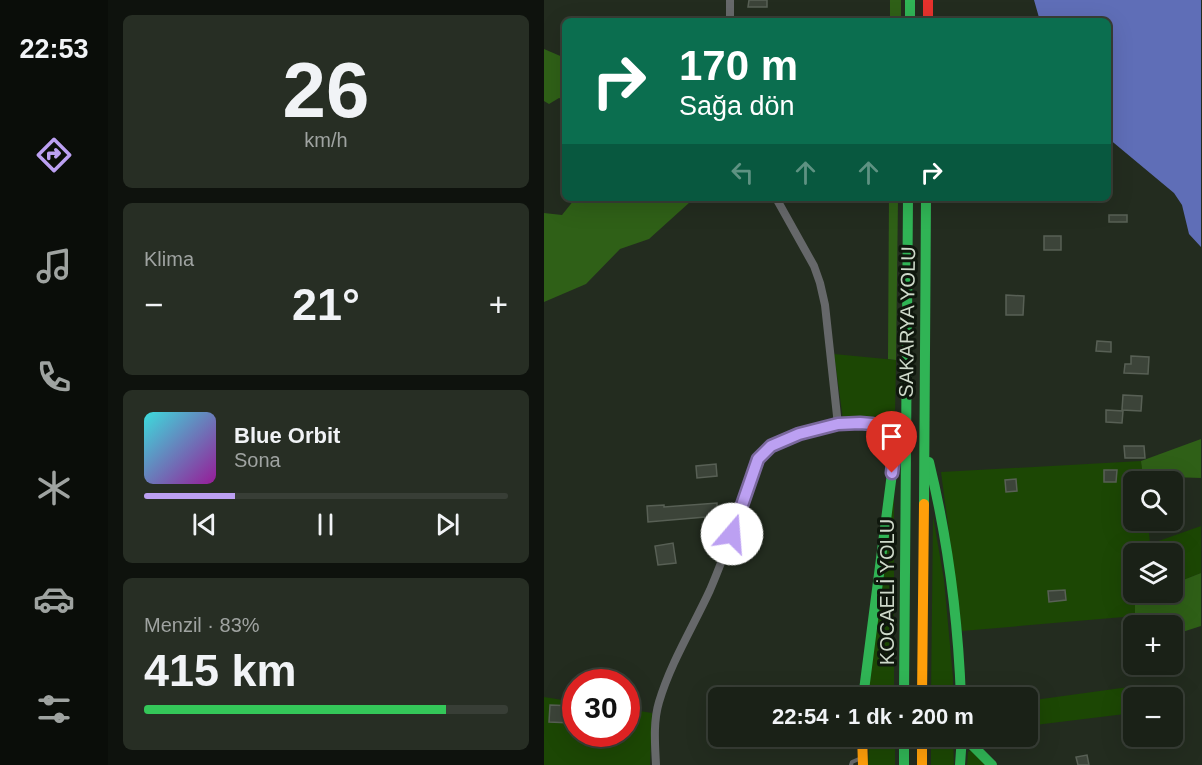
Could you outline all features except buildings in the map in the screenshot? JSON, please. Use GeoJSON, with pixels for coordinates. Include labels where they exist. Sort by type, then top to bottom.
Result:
{"type":"FeatureCollection","features":[{"type":"Feature","properties":{"kind":"main road"},"geometry":{"type":"LineString","coordinates":[[910,0],[910,18]]}},
{"type":"Feature","properties":{"kind":"main road"},"geometry":{"type":"LineString","coordinates":[[928,0],[928,18]]}},
{"type":"Feature","properties":{"kind":"main road","name":"KOCAELİ YOLU"},"geometry":{"type":"LineString","coordinates":[[904,687],[908,201]]}},
{"type":"Feature","properties":{"kind":"main road","name":"SAKARYA YOLU"},"geometry":{"type":"LineString","coordinates":[[922,687],[926,201]]}},
{"type":"Feature","properties":{"kind":"main road"},"geometry":{"type":"LineString","coordinates":[[864,687],[906,373]]}},
{"type":"Feature","properties":{"kind":"main road"},"geometry":{"type":"LineString","coordinates":[[924,441],[937,492],[947,552],[956,616],[960,687]]}},
{"type":"Feature","properties":{"kind":"main road"},"geometry":{"type":"LineString","coordinates":[[904,747],[904,765]]}},
{"type":"Feature","properties":{"kind":"main road"},"geometry":{"type":"LineString","coordinates":[[922,747],[922,765]]}},
{"type":"Feature","properties":{"kind":"main road"},"geometry":{"type":"LineString","coordinates":[[960,765],[961,747]]}},
{"type":"Feature","properties":{"kind":"main road"},"geometry":{"type":"LineString","coordinates":[[973,747],[992,765]]}},
{"type":"Feature","properties":{"kind":"street"},"geometry":{"type":"LineString","coordinates":[[730,0],[730,18]]}},
{"type":"Feature","properties":{"kind":"street"},"geometry":{"type":"LineString","coordinates":[[778,201],[814,266],[820,283],[825,305],[838,424]]}},
{"type":"Feature","properties":{"kind":"street"},"geometry":{"type":"LineString","coordinates":[[656,765],[656,716],[667,679],[710,589],[758,459],[771,446],[785,439],[838,424],[872,424],[896,439]]}},
{"type":"Feature","properties":{"kind":"lane"},"geometry":{"type":"LineString","coordinates":[[851,765],[852,762],[863,761]]}},
{"type":"Feature","properties":{"kind":"green space"},"geometry":{"type":"Polygon","coordinates":[[[890,0],[901,0],[901,18],[890,18],[890,0]]]}},
{"type":"Feature","properties":{"kind":"green space"},"geometry":{"type":"Polygon","coordinates":[[[544,49],[562,57],[562,99],[559,98],[549,104],[544,101],[544,49]]]}},
{"type":"Feature","properties":{"kind":"green space"},"geometry":{"type":"Polygon","coordinates":[[[573,201],[690,201],[649,239],[620,249],[586,284],[544,302],[544,213],[562,215],[573,201]]]}},
{"type":"Feature","properties":{"kind":"green space"},"geometry":{"type":"Polygon","coordinates":[[[889,201],[898,201],[896,360],[888,359],[889,201]]]}},
{"type":"Feature","properties":{"kind":"green space"},"geometry":{"type":"Polygon","coordinates":[[[834,354],[896,360],[895,415],[843,419],[834,354]]]}},
{"type":"Feature","properties":{"kind":"green space"},"geometry":{"type":"Polygon","coordinates":[[[1201,439],[1201,478],[1183,477],[1183,471],[1142,471],[1141,461],[1201,439]]]}},
{"type":"Feature","properties":{"kind":"green space"},"geometry":{"type":"Polygon","coordinates":[[[1141,461],[1142,471],[1123,471],[1123,531],[1149,531],[1150,543],[1123,543],[1123,603],[1135,603],[1135,615],[962,631],[941,472],[1141,461]]]}},
{"type":"Feature","properties":{"kind":"green space"},"geometry":{"type":"Polygon","coordinates":[[[894,469],[894,687],[868,687],[894,469]]]}},
{"type":"Feature","properties":{"kind":"green space"},"geometry":{"type":"Polygon","coordinates":[[[933,516],[944,580],[953,687],[931,687],[933,516]]]}},
{"type":"Feature","properties":{"kind":"green space"},"geometry":{"type":"Polygon","coordinates":[[[1201,526],[1201,573],[1183,580],[1183,543],[1153,543],[1201,526]]]}},
{"type":"Feature","properties":{"kind":"green space"},"geometry":{"type":"Polygon","coordinates":[[[1201,573],[1201,626],[1183,632],[1183,615],[1135,615],[1135,603],[1183,603],[1183,580],[1201,573]]]}},
{"type":"Feature","properties":{"kind":"green space"},"geometry":{"type":"Polygon","coordinates":[[[1123,688],[1123,714],[1038,725],[1038,699],[1123,688]]]}},
{"type":"Feature","properties":{"kind":"green space"},"geometry":{"type":"Polygon","coordinates":[[[544,697],[562,700],[562,747],[640,747],[640,711],[652,713],[650,765],[544,765],[544,697]]]}},
{"type":"Feature","properties":{"kind":"green space"},"geometry":{"type":"Polygon","coordinates":[[[869,747],[895,747],[895,765],[868,765],[869,747]]]}},
{"type":"Feature","properties":{"kind":"green space"},"geometry":{"type":"Polygon","coordinates":[[[931,747],[953,747],[954,765],[931,765],[931,747]]]}},
{"type":"Feature","properties":{"kind":"green space"},"geometry":{"type":"Polygon","coordinates":[[[971,750],[986,765],[967,765],[968,752],[971,750]]]}},
{"type":"Feature","properties":{"kind":"water"},"geometry":{"type":"Polygon","coordinates":[[[1034,0],[1201,0],[1201,247],[1189,234],[1182,205],[1174,193],[1111,140],[1111,18],[1039,18],[1034,0]]]}},
{"type":"Feature","properties":{"kind":"traffic: fast"},"geometry":{"type":"LineString","coordinates":[[910,0],[910,18]]}},
{"type":"Feature","properties":{"kind":"traffic: fast"},"geometry":{"type":"LineString","coordinates":[[904,687],[908,201]]}},
{"type":"Feature","properties":{"kind":"traffic: fast"},"geometry":{"type":"LineString","coordinates":[[924,504],[926,201]]}},
{"type":"Feature","properties":{"kind":"traffic: fast"},"geometry":{"type":"LineString","coordinates":[[864,687],[899,419]]}},
{"type":"Feature","properties":{"kind":"traffic: fast"},"geometry":{"type":"LineString","coordinates":[[929,462],[942,521],[951,579],[960,687]]}},
{"type":"Feature","properties":{"kind":"traffic: fast"},"geometry":{"type":"LineString","coordinates":[[904,747],[904,765]]}},
{"type":"Feature","properties":{"kind":"traffic: fast"},"geometry":{"type":"LineString","coordinates":[[960,765],[961,747]]}},
{"type":"Feature","properties":{"kind":"traffic: fast"},"geometry":{"type":"LineString","coordinates":[[974,747],[992,765]]}},
{"type":"Feature","properties":{"kind":"traffic: slow"},"geometry":{"type":"LineString","coordinates":[[922,687],[924,504]]}},
{"type":"Feature","properties":{"kind":"traffic: slow"},"geometry":{"type":"LineString","coordinates":[[862,747],[863,765]]}},
{"type":"Feature","properties":{"kind":"traffic: slow"},"geometry":{"type":"LineString","coordinates":[[922,747],[922,765]]}},
{"type":"Feature","properties":{"kind":"traffic: jam"},"geometry":{"type":"LineString","coordinates":[[928,0],[928,18]]}},
{"type":"Feature","properties":{"kind":"route"},"geometry":{"type":"LineString","coordinates":[[732,534],[758,459],[771,446],[785,439],[838,424],[872,424],[896,439],[892,473]]}}]}
